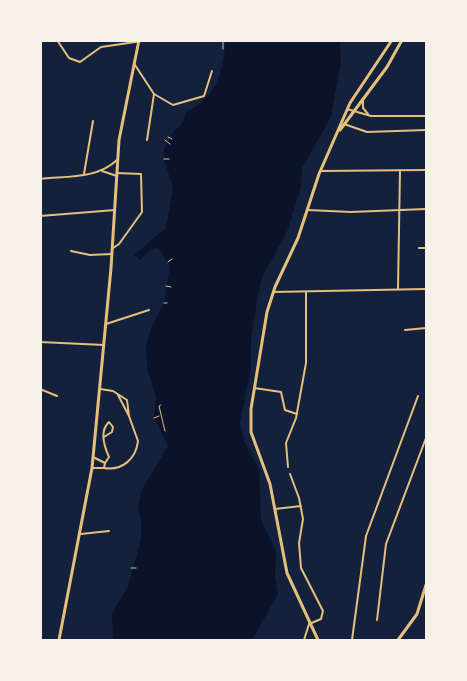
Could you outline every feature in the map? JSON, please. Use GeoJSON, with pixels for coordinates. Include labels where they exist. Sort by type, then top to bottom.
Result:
{"type":"FeatureCollection","features":[{"type":"Feature","properties":{"kind":"main road"},"geometry":{"type":"LineString","coordinates":[[318,640],[287,573],[267,474],[250,428],[254,388],[273,292],[298,238],[320,171],[347,109],[392,40]]}},
{"type":"Feature","properties":{"kind":"main road"},"geometry":{"type":"LineString","coordinates":[[339,130],[387,67],[402,40]]}},
{"type":"Feature","properties":{"kind":"main road"},"geometry":{"type":"LineString","coordinates":[[59,640],[92,468],[113,248],[121,128],[139,42]]}},
{"type":"Feature","properties":{"kind":"main road"},"geometry":{"type":"LineString","coordinates":[[398,640],[417,614],[426,585]]}},
{"type":"Feature","properties":{"kind":"street"},"geometry":{"type":"LineString","coordinates":[[57,40],[69,58],[80,62],[101,47],[149,40]]}},
{"type":"Feature","properties":{"kind":"street"},"geometry":{"type":"LineString","coordinates":[[135,65],[154,94],[173,105],[198,99],[207,92],[212,71]]}},
{"type":"Feature","properties":{"kind":"street"},"geometry":{"type":"LineString","coordinates":[[147,140],[154,94]]}},
{"type":"Feature","properties":{"kind":"street"},"geometry":{"type":"LineString","coordinates":[[364,98],[363,108],[371,116]]}},
{"type":"Feature","properties":{"kind":"street"},"geometry":{"type":"LineString","coordinates":[[347,109],[371,116],[426,116]]}},
{"type":"Feature","properties":{"kind":"street"},"geometry":{"type":"LineString","coordinates":[[84,175],[93,121]]}},
{"type":"Feature","properties":{"kind":"street"},"geometry":{"type":"LineString","coordinates":[[341,123],[367,132],[426,130]]}},
{"type":"Feature","properties":{"kind":"street"},"geometry":{"type":"LineString","coordinates":[[40,179],[102,171],[118,160]]}},
{"type":"Feature","properties":{"kind":"street"},"geometry":{"type":"LineString","coordinates":[[398,289],[400,170]]}},
{"type":"Feature","properties":{"kind":"street"},"geometry":{"type":"LineString","coordinates":[[320,171],[426,170]]}},
{"type":"Feature","properties":{"kind":"street"},"geometry":{"type":"LineString","coordinates":[[102,171],[117,174],[141,174],[142,212],[119,244],[113,248]]}},
{"type":"Feature","properties":{"kind":"street"},"geometry":{"type":"LineString","coordinates":[[308,210],[351,212],[426,209]]}},
{"type":"Feature","properties":{"kind":"street"},"geometry":{"type":"LineString","coordinates":[[40,216],[116,210]]}},
{"type":"Feature","properties":{"kind":"street"},"geometry":{"type":"LineString","coordinates":[[419,248],[426,248]]}},
{"type":"Feature","properties":{"kind":"street"},"geometry":{"type":"LineString","coordinates":[[71,251],[90,255],[112,254]]}},
{"type":"Feature","properties":{"kind":"street"},"geometry":{"type":"LineString","coordinates":[[273,292],[426,289]]}},
{"type":"Feature","properties":{"kind":"street"},"geometry":{"type":"LineString","coordinates":[[288,467],[286,443],[297,414],[307,355],[306,292]]}},
{"type":"Feature","properties":{"kind":"street"},"geometry":{"type":"LineString","coordinates":[[106,324],[149,310]]}},
{"type":"Feature","properties":{"kind":"street"},"geometry":{"type":"LineString","coordinates":[[405,330],[426,328]]}},
{"type":"Feature","properties":{"kind":"street"},"geometry":{"type":"LineString","coordinates":[[40,342],[104,345]]}},
{"type":"Feature","properties":{"kind":"street"},"geometry":{"type":"LineString","coordinates":[[254,388],[281,392],[285,410],[297,414]]}},
{"type":"Feature","properties":{"kind":"street"},"geometry":{"type":"LineString","coordinates":[[40,389],[57,396]]}},
{"type":"Feature","properties":{"kind":"street"},"geometry":{"type":"LineString","coordinates":[[100,389],[113,391],[128,402],[129,416]]}},
{"type":"Feature","properties":{"kind":"street"},"geometry":{"type":"LineString","coordinates":[[92,468],[120,467],[137,449],[138,437],[118,395]]}},
{"type":"Feature","properties":{"kind":"street"},"geometry":{"type":"LineString","coordinates":[[352,640],[366,536],[418,396]]}},
{"type":"Feature","properties":{"kind":"street"},"geometry":{"type":"LineString","coordinates":[[104,437],[104,447],[109,457],[104,468]]}},
{"type":"Feature","properties":{"kind":"street"},"geometry":{"type":"LineString","coordinates":[[377,620],[387,541],[426,438]]}},
{"type":"Feature","properties":{"kind":"street"},"geometry":{"type":"LineString","coordinates":[[93,458],[105,463]]}},
{"type":"Feature","properties":{"kind":"street"},"geometry":{"type":"LineString","coordinates":[[290,474],[301,506],[301,568],[323,614],[321,619],[309,624],[304,640]]}},
{"type":"Feature","properties":{"kind":"street"},"geometry":{"type":"LineString","coordinates":[[275,509],[301,506]]}},
{"type":"Feature","properties":{"kind":"street"},"geometry":{"type":"LineString","coordinates":[[81,534],[109,531]]}},
{"type":"Feature","properties":{"kind":"path"},"geometry":{"type":"LineString","coordinates":[[223,40],[223,49]]}},
{"type":"Feature","properties":{"kind":"path"},"geometry":{"type":"LineString","coordinates":[[168,136],[172,140]]}},
{"type":"Feature","properties":{"kind":"path"},"geometry":{"type":"LineString","coordinates":[[165,140],[170,144]]}},
{"type":"Feature","properties":{"kind":"path"},"geometry":{"type":"LineString","coordinates":[[164,159],[169,159]]}},
{"type":"Feature","properties":{"kind":"path"},"geometry":{"type":"LineString","coordinates":[[168,262],[172,259]]}},
{"type":"Feature","properties":{"kind":"path"},"geometry":{"type":"LineString","coordinates":[[166,286],[171,287]]}},
{"type":"Feature","properties":{"kind":"path"},"geometry":{"type":"LineString","coordinates":[[161,405],[159,406],[164,431],[168,430]]}},
{"type":"Feature","properties":{"kind":"path"},"geometry":{"type":"LineString","coordinates":[[154,418],[164,413]]}},
{"type":"Feature","properties":{"kind":"path"},"geometry":{"type":"LineString","coordinates":[[131,568],[136,568]]}},
{"type":"Feature","properties":{"kind":"water"},"geometry":{"type":"Polygon","coordinates":[[[225,41],[340,41],[341,61],[331,117],[302,168],[301,187],[288,229],[262,278],[251,338],[251,367],[240,423],[244,441],[259,469],[261,519],[276,552],[275,577],[278,594],[252,640],[113,640],[112,613],[128,587],[141,539],[141,518],[138,509],[142,489],[168,446],[154,417],[156,397],[147,368],[146,346],[152,325],[164,303],[170,266],[158,248],[151,249],[140,260],[134,255],[166,228],[173,188],[165,163],[164,149],[171,135],[182,123],[186,112],[211,92],[223,63],[225,41]]]}}]}
